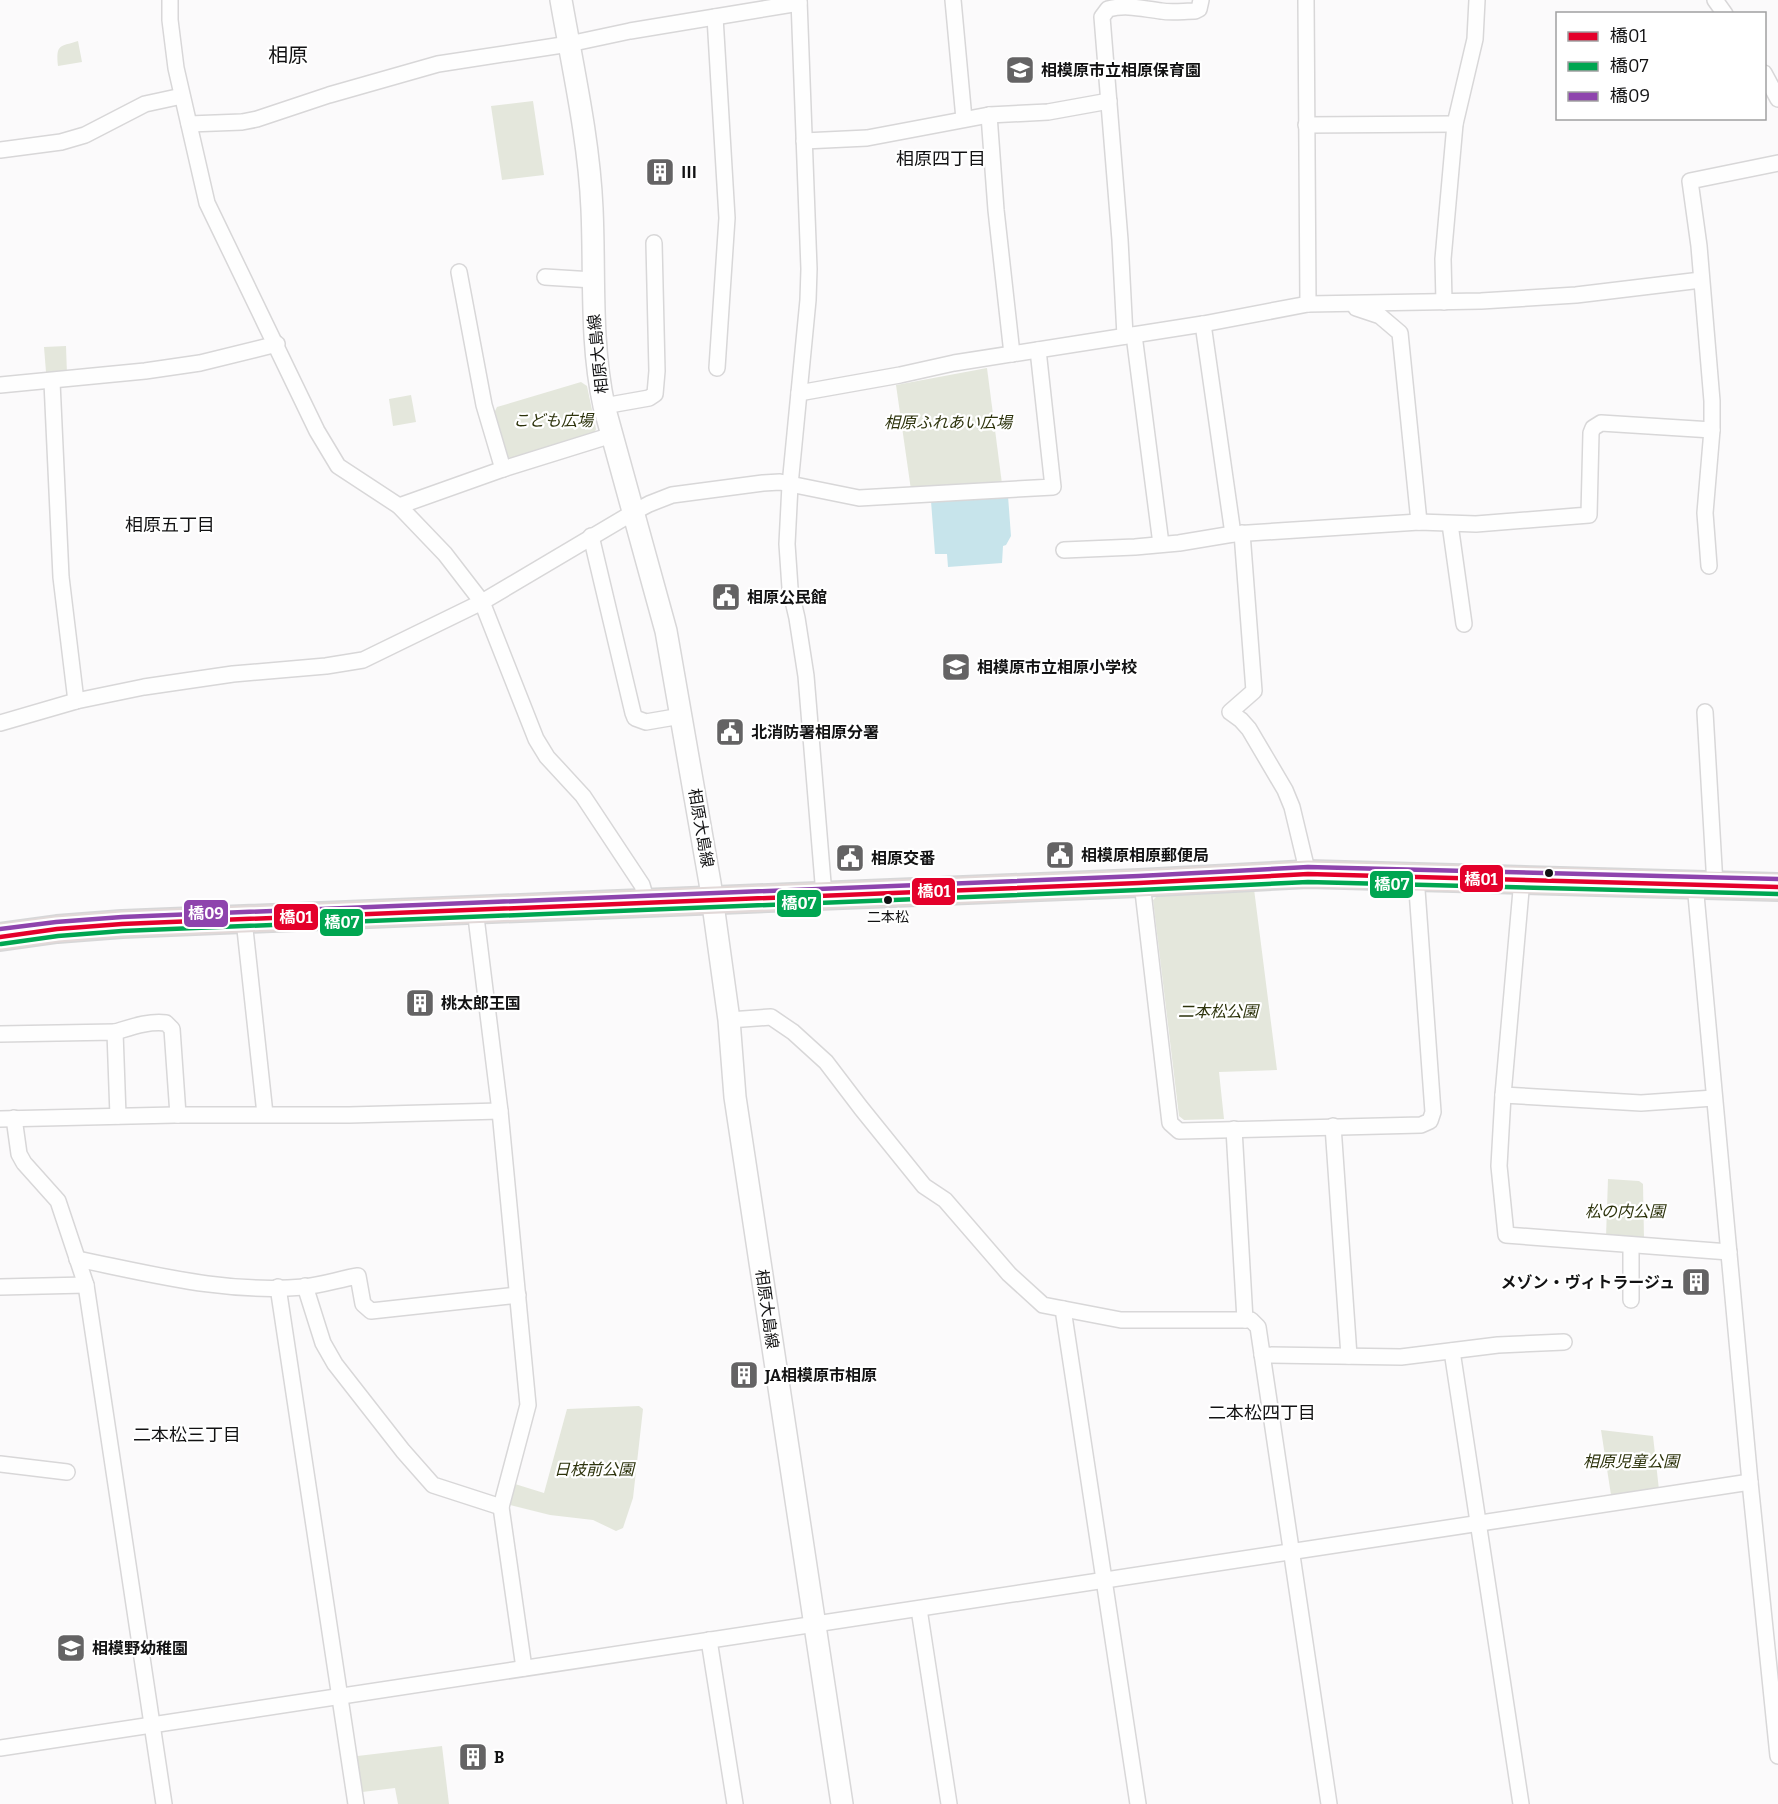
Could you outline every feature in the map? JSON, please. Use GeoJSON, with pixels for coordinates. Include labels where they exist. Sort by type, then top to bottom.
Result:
{"type":"FeatureCollection","features":[{"type":"Feature","properties":{"kind":"highway"},"geometry":{"type":"LineString","coordinates":[[0,938],[90,926],[1142,883],[1308,874],[1778,887]]}},
{"type":"Feature","properties":{"kind":"street"},"geometry":{"type":"LineString","coordinates":[[170,0],[172,47],[207,203],[317,431],[338,466],[399,506],[445,554],[482,602],[536,739],[547,757],[583,796],[642,885],[647,902]]}},
{"type":"Feature","properties":{"kind":"street","name":"相原大島線"},"geometry":{"type":"LineString","coordinates":[[561,0],[584,126],[590,179],[595,353],[604,406],[666,631],[681,716],[712,899],[729,1020],[735,1097],[842,1804]]}},
{"type":"Feature","properties":{"kind":"street"},"geometry":{"type":"LineString","coordinates":[[953,0],[964,119]]}},
{"type":"Feature","properties":{"kind":"street"},"geometry":{"type":"LineString","coordinates":[[1161,544],[1129,336],[1102,17],[1108,9],[1122,7],[1141,7],[1163,12],[1195,10],[1199,9],[1201,0]]}},
{"type":"Feature","properties":{"kind":"street"},"geometry":{"type":"LineString","coordinates":[[1306,0],[1308,304]]}},
{"type":"Feature","properties":{"kind":"street"},"geometry":{"type":"LineString","coordinates":[[1444,302],[1443,259],[1455,124],[1475,39],[1477,0]]}},
{"type":"Feature","properties":{"kind":"street"},"geometry":{"type":"LineString","coordinates":[[189,124],[242,122],[257,119],[438,64],[569,44],[630,31],[799,2],[809,269],[789,485],[788,566],[806,676],[824,895]]}},
{"type":"Feature","properties":{"kind":"street"},"geometry":{"type":"LineString","coordinates":[[715,17],[727,218],[717,368]]}},
{"type":"Feature","properties":{"kind":"street"},"geometry":{"type":"LineString","coordinates":[[1766,77],[1778,99]]}},
{"type":"Feature","properties":{"kind":"street"},"geometry":{"type":"LineString","coordinates":[[0,150],[61,142],[85,135],[145,104],[182,96]]}},
{"type":"Feature","properties":{"kind":"street"},"geometry":{"type":"LineString","coordinates":[[804,141],[867,138],[989,115],[1048,112],[1108,101]]}},
{"type":"Feature","properties":{"kind":"street"},"geometry":{"type":"LineString","coordinates":[[989,115],[996,210],[1012,354]]}},
{"type":"Feature","properties":{"kind":"street"},"geometry":{"type":"LineString","coordinates":[[1306,125],[1455,124]]}},
{"type":"Feature","properties":{"kind":"street"},"geometry":{"type":"LineString","coordinates":[[1709,566],[1705,513],[1712,430],[1709,347],[1704,319],[1700,246],[1690,181],[1778,163]]}},
{"type":"Feature","properties":{"kind":"street"},"geometry":{"type":"LineString","coordinates":[[604,406],[650,398],[655,394],[657,371],[654,243]]}},
{"type":"Feature","properties":{"kind":"street"},"geometry":{"type":"LineString","coordinates":[[459,272],[484,405],[503,469]]}},
{"type":"Feature","properties":{"kind":"street"},"geometry":{"type":"LineString","coordinates":[[545,277],[593,280]]}},
{"type":"Feature","properties":{"kind":"street"},"geometry":{"type":"LineString","coordinates":[[799,393],[954,363],[1203,324],[1308,304],[1444,302],[1576,295],[1701,280]]}},
{"type":"Feature","properties":{"kind":"street"},"geometry":{"type":"LineString","coordinates":[[1339,305],[1373,313],[1386,320],[1400,333],[1419,522]]}},
{"type":"Feature","properties":{"kind":"street"},"geometry":{"type":"LineString","coordinates":[[1203,324],[1237,533],[1254,691],[1230,712],[1249,729],[1285,790],[1292,807],[1308,874]]}},
{"type":"Feature","properties":{"kind":"street"},"geometry":{"type":"LineString","coordinates":[[0,386],[52,382],[200,363],[277,344]]}},
{"type":"Feature","properties":{"kind":"street"},"geometry":{"type":"LineString","coordinates":[[0,723],[76,701],[214,676],[326,666],[363,660],[482,602],[591,536],[634,512],[672,495],[780,482],[858,498],[1053,487],[1038,350]]}},
{"type":"Feature","properties":{"kind":"street"},"geometry":{"type":"LineString","coordinates":[[52,382],[60,577],[76,701]]}},
{"type":"Feature","properties":{"kind":"street"},"geometry":{"type":"LineString","coordinates":[[1064,550],[1161,544],[1237,533],[1419,522],[1476,524],[1588,515],[1591,433],[1597,424],[1712,430]]}},
{"type":"Feature","properties":{"kind":"street"},"geometry":{"type":"LineString","coordinates":[[399,506],[503,469],[612,435]]}},
{"type":"Feature","properties":{"kind":"street"},"geometry":{"type":"LineString","coordinates":[[1450,524],[1464,624]]}},
{"type":"Feature","properties":{"kind":"street"},"geometry":{"type":"LineString","coordinates":[[591,536],[635,718],[646,722],[681,716]]}},
{"type":"Feature","properties":{"kind":"street"},"geometry":{"type":"LineString","coordinates":[[1705,712],[1705,884],[1714,1098],[1778,1756]]}},
{"type":"Feature","properties":{"kind":"street"},"geometry":{"type":"LineString","coordinates":[[1142,883],[1170,1123],[1179,1131],[1421,1125],[1428,1123],[1433,1116],[1416,876]]}},
{"type":"Feature","properties":{"kind":"street"},"geometry":{"type":"LineString","coordinates":[[1522,879],[1499,1166],[1506,1235],[1729,1252]]}},
{"type":"Feature","properties":{"kind":"street"},"geometry":{"type":"LineString","coordinates":[[475,909],[500,1111],[528,1405],[501,1507],[524,1668]]}},
{"type":"Feature","properties":{"kind":"street"},"geometry":{"type":"LineString","coordinates":[[244,920],[265,1114]]}},
{"type":"Feature","properties":{"kind":"street"},"geometry":{"type":"LineString","coordinates":[[729,1020],[771,1017],[813,1048],[924,1186],[945,1200],[1010,1274],[1043,1305],[1121,1320],[1251,1320],[1258,1327],[1329,1804]]}},
{"type":"Feature","properties":{"kind":"street"},"geometry":{"type":"LineString","coordinates":[[0,1034],[115,1032],[142,1024],[166,1023],[172,1029],[178,1114]]}},
{"type":"Feature","properties":{"kind":"street"},"geometry":{"type":"LineString","coordinates":[[115,1032],[118,1116]]}},
{"type":"Feature","properties":{"kind":"street"},"geometry":{"type":"LineString","coordinates":[[1503,1095],[1641,1103],[1714,1098]]}},
{"type":"Feature","properties":{"kind":"street"},"geometry":{"type":"LineString","coordinates":[[164,1804],[86,1284],[58,1201],[24,1163],[7,1118],[178,1114],[349,1115],[500,1111]]}},
{"type":"Feature","properties":{"kind":"street"},"geometry":{"type":"LineString","coordinates":[[1334,1126],[1349,1356]]}},
{"type":"Feature","properties":{"kind":"street"},"geometry":{"type":"LineString","coordinates":[[1234,1129],[1245,1320]]}},
{"type":"Feature","properties":{"kind":"street"},"geometry":{"type":"LineString","coordinates":[[1631,1300],[1632,1246]]}},
{"type":"Feature","properties":{"kind":"street"},"geometry":{"type":"LineString","coordinates":[[77,1258],[208,1285],[240,1288],[305,1287],[358,1276],[363,1304],[371,1311],[518,1295]]}},
{"type":"Feature","properties":{"kind":"street"},"geometry":{"type":"LineString","coordinates":[[0,1287],[86,1284]]}},
{"type":"Feature","properties":{"kind":"street"},"geometry":{"type":"LineString","coordinates":[[278,1287],[356,1804]]}},
{"type":"Feature","properties":{"kind":"street"},"geometry":{"type":"LineString","coordinates":[[305,1287],[323,1342],[335,1364],[426,1478],[433,1485],[501,1507]]}},
{"type":"Feature","properties":{"kind":"street"},"geometry":{"type":"LineString","coordinates":[[1063,1310],[1138,1804]]}},
{"type":"Feature","properties":{"kind":"street"},"geometry":{"type":"LineString","coordinates":[[1262,1355],[1401,1357],[1498,1345],[1564,1342]]}},
{"type":"Feature","properties":{"kind":"street"},"geometry":{"type":"LineString","coordinates":[[1452,1351],[1521,1804]]}},
{"type":"Feature","properties":{"kind":"street"},"geometry":{"type":"LineString","coordinates":[[0,1464],[67,1472]]}},
{"type":"Feature","properties":{"kind":"street"},"geometry":{"type":"LineString","coordinates":[[0,1748],[1750,1482]]}},
{"type":"Feature","properties":{"kind":"street"},"geometry":{"type":"LineString","coordinates":[[919,1609],[949,1804]]}},
{"type":"Feature","properties":{"kind":"street"},"geometry":{"type":"LineString","coordinates":[[709,1640],[735,1804]]}},
{"type":"Feature","properties":{"kind":"green space"},"geometry":{"type":"Polygon","coordinates":[[[78,41],[82,62],[58,66],[58,50],[78,41]]]}},
{"type":"Feature","properties":{"kind":"green space"},"geometry":{"type":"Polygon","coordinates":[[[533,101],[544,175],[502,180],[491,106],[533,101]]]}},
{"type":"Feature","properties":{"kind":"green space"},"geometry":{"type":"Polygon","coordinates":[[[66,346],[67,375],[50,377],[46,372],[44,347],[66,346]]]}},
{"type":"Feature","properties":{"kind":"green space","name":"相原ふれあい広場"},"geometry":{"type":"Polygon","coordinates":[[[987,368],[1002,484],[911,490],[896,385],[987,368]]]}},
{"type":"Feature","properties":{"kind":"green space","name":"こども広場"},"geometry":{"type":"Polygon","coordinates":[[[581,382],[587,386],[596,429],[593,437],[514,460],[506,456],[494,413],[497,407],[581,382]]]}},
{"type":"Feature","properties":{"kind":"green space"},"geometry":{"type":"Polygon","coordinates":[[[411,395],[416,422],[393,426],[389,399],[411,395]]]}},
{"type":"Feature","properties":{"kind":"green space","name":"二本松公園"},"geometry":{"type":"Polygon","coordinates":[[[1254,889],[1277,1070],[1219,1072],[1224,1119],[1184,1120],[1179,1116],[1153,900],[1160,893],[1254,889]]]}},
{"type":"Feature","properties":{"kind":"green space","name":"松の内公園"},"geometry":{"type":"Polygon","coordinates":[[[1608,1179],[1639,1181],[1643,1184],[1644,1239],[1606,1237],[1608,1179]]]}},
{"type":"Feature","properties":{"kind":"green space","name":"日枝前公園"},"geometry":{"type":"Polygon","coordinates":[[[639,1406],[643,1409],[633,1498],[623,1528],[616,1531],[593,1520],[550,1515],[510,1505],[515,1484],[544,1493],[567,1409],[639,1406]]]}},
{"type":"Feature","properties":{"kind":"green space","name":"相原児童公園"},"geometry":{"type":"Polygon","coordinates":[[[1601,1430],[1653,1436],[1659,1490],[1611,1495],[1601,1430]]]}},
{"type":"Feature","properties":{"kind":"green space"},"geometry":{"type":"Polygon","coordinates":[[[442,1746],[449,1804],[398,1804],[395,1788],[354,1793],[349,1757],[442,1746]]]}},
{"type":"Feature","properties":{"kind":"water"},"geometry":{"type":"Polygon","coordinates":[[[1008,496],[1011,536],[1003,546],[1002,563],[948,567],[947,554],[935,554],[931,501],[1008,496]]]}},
{"type":"Feature","properties":{"kind":"transit line","name":"橋09"},"geometry":{"type":"LineString","coordinates":[[0,929],[122,917],[1139,876],[1308,867],[1778,879]]}},
{"type":"Feature","properties":{"kind":"transit line","name":"橋01"},"geometry":{"type":"LineString","coordinates":[[0,937],[57,929],[122,924],[1139,883],[1308,874],[1778,887]]}},
{"type":"Feature","properties":{"kind":"transit line","name":"橋07"},"geometry":{"type":"LineString","coordinates":[[1,944],[58,936],[122,931],[1308,882],[1778,894]]}},
{"type":"Feature","properties":{"kind":"place","name":"相模原市立相原保育園"},"geometry":{"type":"Point","coordinates":[1020,70]}},
{"type":"Feature","properties":{"kind":"place","name":"Ⅲ"},"geometry":{"type":"Point","coordinates":[660,172]}},
{"type":"Feature","properties":{"kind":"place","name":"相原公民館"},"geometry":{"type":"Point","coordinates":[726,597]}},
{"type":"Feature","properties":{"kind":"place","name":"相模原市立相原小学校"},"geometry":{"type":"Point","coordinates":[956,667]}},
{"type":"Feature","properties":{"kind":"place","name":"北消防署相原分署"},"geometry":{"type":"Point","coordinates":[730,732]}},
{"type":"Feature","properties":{"kind":"place","name":"相模原相原郵便局"},"geometry":{"type":"Point","coordinates":[1060,855]}},
{"type":"Feature","properties":{"kind":"place","name":"相原交番"},"geometry":{"type":"Point","coordinates":[850,858]}},
{"type":"Feature","properties":{"kind":"place","name":"二本松"},"geometry":{"type":"Point","coordinates":[888,900]}},
{"type":"Feature","properties":{"kind":"place","name":"桃太郎王国"},"geometry":{"type":"Point","coordinates":[420,1003]}},
{"type":"Feature","properties":{"kind":"place","name":"メゾン・ヴィトラージュ"},"geometry":{"type":"Point","coordinates":[1696,1282]}},
{"type":"Feature","properties":{"kind":"place","name":"JA相模原市相原"},"geometry":{"type":"Point","coordinates":[744,1375]}},
{"type":"Feature","properties":{"kind":"place","name":"相模野幼稚園"},"geometry":{"type":"Point","coordinates":[71,1648]}},
{"type":"Feature","properties":{"kind":"place","name":"B"},"geometry":{"type":"Point","coordinates":[473,1757]}},
{"type":"Feature","properties":{"kind":"district","name":"相原"},"geometry":{"type":"Point","coordinates":[288,55]}},
{"type":"Feature","properties":{"kind":"district","name":"相原四丁目"},"geometry":{"type":"Point","coordinates":[941,159]}},
{"type":"Feature","properties":{"kind":"district","name":"相原五丁目"},"geometry":{"type":"Point","coordinates":[170,525]}},
{"type":"Feature","properties":{"kind":"district","name":"二本松四丁目"},"geometry":{"type":"Point","coordinates":[1262,1413]}},
{"type":"Feature","properties":{"kind":"district","name":"二本松三丁目"},"geometry":{"type":"Point","coordinates":[187,1435]}}]}
